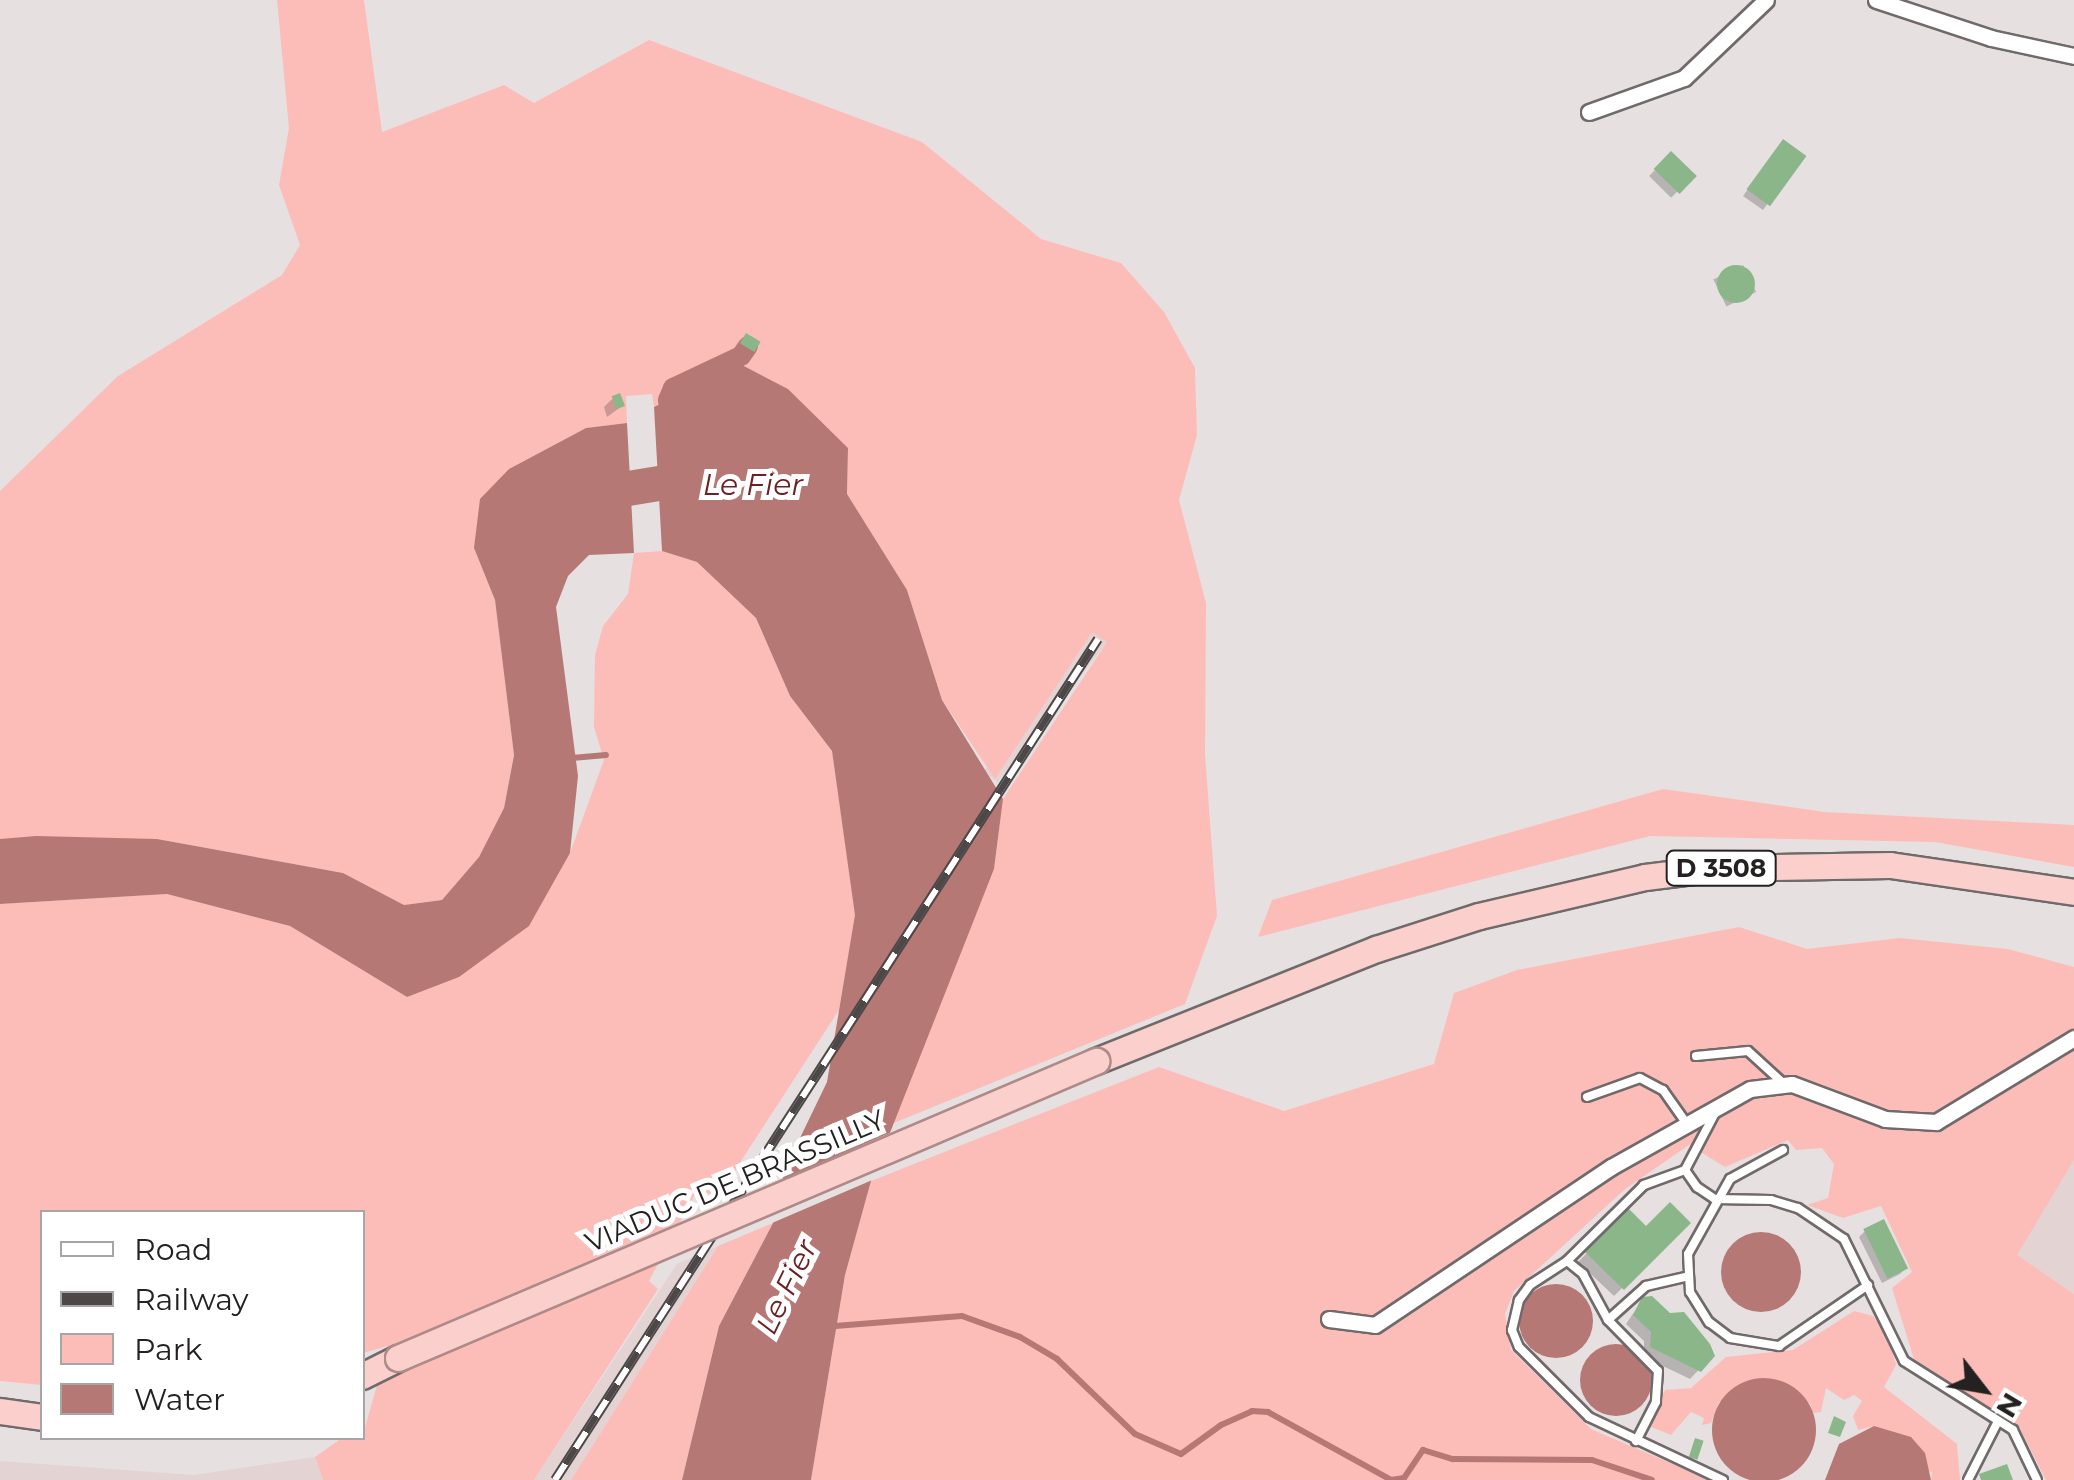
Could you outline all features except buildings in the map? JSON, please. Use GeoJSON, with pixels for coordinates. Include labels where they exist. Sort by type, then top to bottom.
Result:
{"type":"FeatureCollection","features":[{"type":"Feature","properties":{"kind":"highway","name":"VIADUC DE BRASSILLY"},"geometry":{"type":"LineString","coordinates":[[398,1358],[1096,1060],[1376,949],[1479,916],[1645,878],[1736,867],[1890,865],[2074,892]]}},
{"type":"Feature","properties":{"kind":"highway","name":"D 3508"},"geometry":{"type":"LineString","coordinates":[[365,1366],[398,1358]]}},
{"type":"Feature","properties":{"kind":"highway","name":"D 3508"},"geometry":{"type":"LineString","coordinates":[[365,1374],[398,1358]]}},
{"type":"Feature","properties":{"kind":"highway"},"geometry":{"type":"LineString","coordinates":[[0,1396],[37,1412]]}},
{"type":"Feature","properties":{"kind":"highway"},"geometry":{"type":"LineString","coordinates":[[0,1411],[37,1412]]}},
{"type":"Feature","properties":{"kind":"highway"},"geometry":{"type":"LineString","coordinates":[[0,1423],[37,1412]]}},
{"type":"Feature","properties":{"kind":"street"},"geometry":{"type":"LineString","coordinates":[[1590,112],[1684,78],[1766,0]]}},
{"type":"Feature","properties":{"kind":"street"},"geometry":{"type":"LineString","coordinates":[[1876,0],[1992,38],[2074,56]]}},
{"type":"Feature","properties":{"kind":"street"},"geometry":{"type":"LineString","coordinates":[[1329,1319],[1375,1325],[1611,1167],[1750,1089],[1783,1083],[1885,1120],[1936,1122],[2074,1038]]}},
{"type":"Feature","properties":{"kind":"lane"},"geometry":{"type":"LineString","coordinates":[[1696,1056],[1748,1052],[1783,1083]]}},
{"type":"Feature","properties":{"kind":"lane"},"geometry":{"type":"LineString","coordinates":[[1587,1097],[1640,1078],[1663,1090],[1688,1124]]}},
{"type":"Feature","properties":{"kind":"lane"},"geometry":{"type":"LineString","coordinates":[[1719,1106],[1686,1170],[1644,1185],[1567,1261],[1518,1300],[1512,1330],[1520,1347],[1589,1417],[1723,1480]]}},
{"type":"Feature","properties":{"kind":"lane"},"geometry":{"type":"LineString","coordinates":[[1783,1150],[1730,1180],[1715,1198],[1688,1254],[1690,1292],[1709,1322],[1754,1346],[1799,1337],[1868,1285]]}},
{"type":"Feature","properties":{"kind":"lane"},"geometry":{"type":"LineString","coordinates":[[1686,1170],[1715,1198],[1771,1200],[1798,1208],[1844,1239],[1904,1361],[2021,1440],[2037,1480]]}},
{"type":"Feature","properties":{"kind":"lane"},"geometry":{"type":"LineString","coordinates":[[1567,1261],[1583,1274],[1608,1320],[1658,1372],[1656,1402],[1636,1441]]}},
{"type":"Feature","properties":{"kind":"lane"},"geometry":{"type":"LineString","coordinates":[[1608,1320],[1646,1286],[1690,1276]]}},
{"type":"Feature","properties":{"kind":"lane"},"geometry":{"type":"LineString","coordinates":[[1968,1480],[1998,1422]]}},
{"type":"Feature","properties":{"kind":"shaded area"},"geometry":{"type":"Polygon","coordinates":[[[1093,631],[1107,642],[998,782],[983,771],[1093,631]]]}},
{"type":"Feature","properties":{"kind":"shaded area"},"geometry":{"type":"Polygon","coordinates":[[[2074,1160],[2074,1294],[2016,1255],[2074,1160]]]}},
{"type":"Feature","properties":{"kind":"shaded area"},"geometry":{"type":"Polygon","coordinates":[[[718,1246],[571,1480],[534,1480],[677,1264],[718,1246]]]}},
{"type":"Feature","properties":{"kind":"shaded area"},"geometry":{"type":"Polygon","coordinates":[[[315,1457],[323,1480],[0,1480],[0,1461],[194,1475],[315,1457]]]}},
{"type":"Feature","properties":{"kind":"green space"},"geometry":{"type":"Polygon","coordinates":[[[277,0],[364,0],[382,132],[504,85],[534,103],[649,40],[922,142],[1041,239],[1121,263],[1164,312],[1195,368],[1197,435],[1179,500],[1206,603],[1205,754],[1217,916],[1185,1004],[889,1125],[994,869],[1003,799],[1107,642],[1092,632],[995,779],[942,700],[907,590],[847,494],[848,448],[788,389],[742,365],[654,407],[652,394],[626,396],[627,423],[586,428],[509,469],[474,548],[495,600],[514,754],[504,808],[479,857],[442,900],[404,905],[343,873],[157,839],[0,839],[0,491],[118,376],[282,275],[300,245],[279,185],[289,128],[277,0]]]}},
{"type":"Feature","properties":{"kind":"green space"},"geometry":{"type":"Polygon","coordinates":[[[662,551],[697,562],[756,618],[790,696],[832,751],[856,915],[839,1010],[719,1195],[696,1192],[649,1281],[658,1289],[534,1480],[323,1480],[315,1457],[339,1440],[365,1440],[388,1346],[365,1352],[365,1210],[40,1210],[40,1385],[0,1381],[0,904],[167,894],[290,926],[407,997],[570,853],[604,760],[594,727],[595,655],[603,626],[628,594],[634,553],[662,551]]]}},
{"type":"Feature","properties":{"kind":"green space"},"geometry":{"type":"Polygon","coordinates":[[[1663,789],[1825,812],[2074,825],[2074,867],[1935,842],[1650,836],[1258,937],[1272,900],[1663,789]]]}},
{"type":"Feature","properties":{"kind":"green space"},"geometry":{"type":"Polygon","coordinates":[[[1739,927],[1807,949],[1900,938],[2008,949],[2074,967],[2074,1160],[2017,1255],[2074,1294],[2074,1480],[2046,1480],[2019,1427],[1917,1369],[1892,1288],[1912,1272],[1881,1206],[1843,1218],[1807,1205],[1828,1198],[1834,1164],[1822,1148],[1796,1150],[1788,1140],[1725,1167],[1689,1145],[1624,1190],[1514,1291],[1505,1314],[1511,1350],[1591,1429],[1710,1480],[811,1480],[845,1275],[871,1181],[1159,1067],[1284,1111],[1434,1064],[1454,993],[1517,970],[1739,927]]]}},
{"type":"Feature","properties":{"kind":"green space"},"geometry":{"type":"Polygon","coordinates":[[[773,1223],[719,1326],[682,1480],[571,1480],[718,1246],[773,1223]]]}},
{"type":"Feature","properties":{"kind":"green space"},"geometry":{"type":"Polygon","coordinates":[[[1854,1311],[1873,1316],[1887,1334],[1896,1365],[1884,1387],[1957,1444],[1960,1480],[1931,1480],[1932,1473],[1874,1426],[1858,1430],[1853,1416],[1862,1401],[1854,1395],[1844,1400],[1826,1388],[1821,1412],[1813,1413],[1810,1403],[1719,1402],[1711,1423],[1702,1425],[1704,1418],[1691,1412],[1671,1435],[1649,1426],[1665,1390],[1691,1388],[1726,1357],[1793,1350],[1854,1311]]]}},
{"type":"Feature","properties":{"kind":"water","name":"Le Fier"},"geometry":{"type":"Polygon","coordinates":[[[742,365],[788,389],[848,448],[847,494],[907,590],[942,700],[1003,799],[994,869],[871,1181],[845,1275],[811,1480],[682,1480],[719,1326],[773,1223],[785,1169],[827,1082],[855,915],[832,751],[790,696],[756,618],[697,562],[662,551],[654,407],[742,365]]]}},
{"type":"Feature","properties":{"kind":"water","name":"Le Fier"},"geometry":{"type":"Polygon","coordinates":[[[627,423],[634,553],[589,555],[568,576],[556,607],[578,776],[570,853],[529,926],[459,977],[407,997],[290,926],[167,894],[0,904],[0,839],[36,836],[157,839],[343,873],[404,905],[442,900],[479,857],[504,808],[514,755],[495,600],[474,548],[480,499],[509,469],[586,428],[627,423]]]}},
{"type":"Feature","properties":{"kind":"water"},"geometry":{"type":"Polygon","coordinates":[[[1761,1232],[1776,1235],[1789,1244],[1798,1257],[1798,1287],[1789,1300],[1776,1309],[1761,1312],[1746,1309],[1733,1300],[1724,1287],[1721,1272],[1724,1257],[1733,1244],[1746,1235],[1761,1232]]]}},
{"type":"Feature","properties":{"kind":"water"},"geometry":{"type":"Polygon","coordinates":[[[1556,1284],[1582,1295],[1593,1321],[1582,1347],[1556,1358],[1530,1347],[1519,1321],[1530,1295],[1556,1284]]]}},
{"type":"Feature","properties":{"kind":"water"},"geometry":{"type":"Polygon","coordinates":[[[1616,1344],[1641,1355],[1652,1380],[1641,1405],[1616,1416],[1591,1405],[1580,1380],[1591,1355],[1616,1344]]]}},
{"type":"Feature","properties":{"kind":"water"},"geometry":{"type":"Polygon","coordinates":[[[1754,1379],[1774,1379],[1793,1386],[1808,1401],[1815,1420],[1815,1440],[1808,1459],[1793,1474],[1774,1481],[1754,1481],[1735,1474],[1720,1459],[1713,1440],[1713,1420],[1720,1401],[1735,1386],[1754,1379]]]}},
{"type":"Feature","properties":{"kind":"water"},"geometry":{"type":"Polygon","coordinates":[[[1874,1426],[1911,1437],[1925,1453],[1931,1480],[1825,1480],[1839,1444],[1874,1426]]]}},
{"type":"Feature","properties":{"kind":"pier"},"geometry":{"type":"Polygon","coordinates":[[[892,1132],[877,1178],[765,1226],[777,1182],[892,1132]]]}},
{"type":"Feature","properties":{"kind":"waterway"},"geometry":{"type":"LineString","coordinates":[[673,428],[668,400],[673,388],[741,356],[748,346]]}},
{"type":"Feature","properties":{"kind":"waterway","name":"Le Fier"},"geometry":{"type":"LineString","coordinates":[[585,495],[683,479],[706,482]]}},
{"type":"Feature","properties":{"kind":"waterway"},"geometry":{"type":"LineString","coordinates":[[572,758],[606,755]]}},
{"type":"Feature","properties":{"kind":"waterway"},"geometry":{"type":"LineString","coordinates":[[835,1326],[962,1316],[1020,1337],[1057,1359],[1135,1434],[1181,1454],[1221,1425],[1252,1411],[1268,1412],[1391,1480],[1404,1478],[1423,1450],[1453,1459],[1592,1460],[1652,1480]]}},
{"type":"Feature","properties":{"kind":"railway"},"geometry":{"type":"LineString","coordinates":[[555,1480],[1098,639]]}}]}
